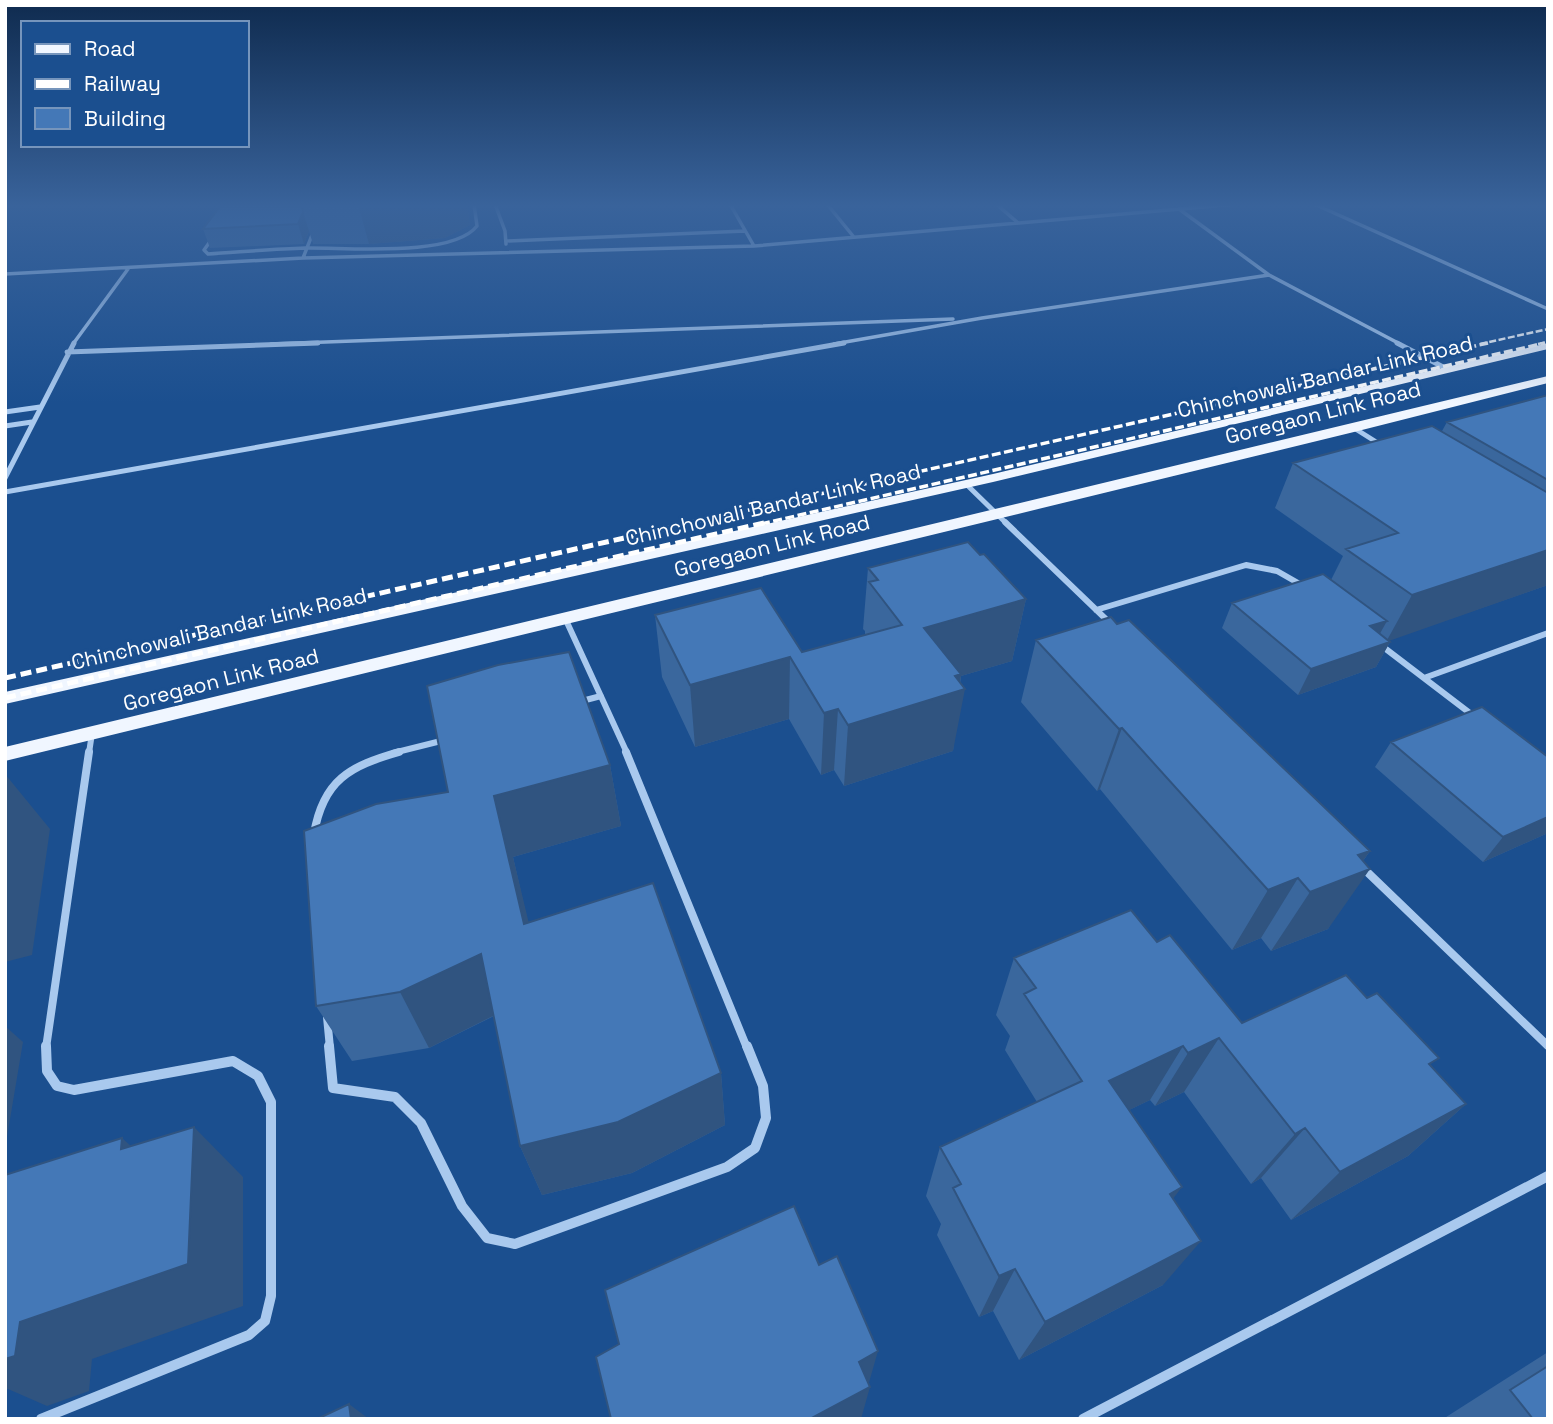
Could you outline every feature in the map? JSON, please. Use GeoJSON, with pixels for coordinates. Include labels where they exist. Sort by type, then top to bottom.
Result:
{"type":"FeatureCollection","features":[{"type":"Feature","properties":{"kind":"main road","name":"Chinchowali Bandar Link Road"},"geometry":{"type":"LineString","coordinates":[[5,698],[966,484],[1548,346]]}},
{"type":"Feature","properties":{"kind":"main road","name":"Goregaon Link Road"},"geometry":{"type":"LineString","coordinates":[[5,754],[1548,379]]}},
{"type":"Feature","properties":{"kind":"street"},"geometry":{"type":"LineString","coordinates":[[5,274],[92,270]]}},
{"type":"Feature","properties":{"kind":"street"},"geometry":{"type":"LineString","coordinates":[[5,478],[67,352],[127,270]]}},
{"type":"Feature","properties":{"kind":"street"},"geometry":{"type":"LineString","coordinates":[[1263,270],[1447,369]]}},
{"type":"Feature","properties":{"kind":"street"},"geometry":{"type":"LineString","coordinates":[[1462,270],[1548,309]]}},
{"type":"Feature","properties":{"kind":"street"},"geometry":{"type":"LineString","coordinates":[[5,492],[982,318],[1269,275]]}},
{"type":"Feature","properties":{"kind":"street"},"geometry":{"type":"LineString","coordinates":[[67,352],[982,318]]}},
{"type":"Feature","properties":{"kind":"street"},"geometry":{"type":"LineString","coordinates":[[5,412],[40,407]]}},
{"type":"Feature","properties":{"kind":"street"},"geometry":{"type":"LineString","coordinates":[[5,426],[32,422]]}},
{"type":"Feature","properties":{"kind":"street"},"geometry":{"type":"LineString","coordinates":[[1354,428],[1388,449]]}},
{"type":"Feature","properties":{"kind":"street"},"geometry":{"type":"LineString","coordinates":[[966,484],[1116,629]]}},
{"type":"Feature","properties":{"kind":"street"},"geometry":{"type":"LineString","coordinates":[[1096,610],[1246,565],[1276,569],[1309,591]]}},
{"type":"Feature","properties":{"kind":"street"},"geometry":{"type":"LineString","coordinates":[[327,1007],[333,1088],[395,1097],[421,1122],[461,1206],[487,1238],[515,1244],[727,1167],[755,1148],[766,1118],[763,1086],[601,696],[565,618]]}},
{"type":"Feature","properties":{"kind":"street"},"geometry":{"type":"LineString","coordinates":[[1424,678],[1548,633]]}},
{"type":"Feature","properties":{"kind":"street"},"geometry":{"type":"LineString","coordinates":[[1372,638],[1486,725]]}},
{"type":"Feature","properties":{"kind":"street"},"geometry":{"type":"LineString","coordinates":[[562,707],[601,696]]}},
{"type":"Feature","properties":{"kind":"street"},"geometry":{"type":"LineString","coordinates":[[41,1419],[248,1335],[265,1321],[271,1296],[271,1102],[265,1082],[251,1070],[233,1061],[74,1090],[57,1086],[47,1071],[46,1047],[93,732]]}},
{"type":"Feature","properties":{"kind":"street"},"geometry":{"type":"LineString","coordinates":[[313,845],[314,823],[324,796],[343,773],[366,762],[457,736]]}},
{"type":"Feature","properties":{"kind":"street"},"geometry":{"type":"LineString","coordinates":[[1357,862],[1548,1046]]}},
{"type":"Feature","properties":{"kind":"street"},"geometry":{"type":"LineString","coordinates":[[1083,1419],[1548,1176]]}},
{"type":"Feature","properties":{"kind":"building"},"geometry":{"type":"Polygon","coordinates":[[[1548,395],[1548,480],[1447,422],[1548,395]]]}},
{"type":"Feature","properties":{"kind":"building"},"geometry":{"type":"Polygon","coordinates":[[[1432,426],[1548,493],[1548,550],[1412,595],[1346,549],[1398,533],[1293,463],[1432,426]]]}},
{"type":"Feature","properties":{"kind":"building"},"geometry":{"type":"Polygon","coordinates":[[[968,542],[980,555],[984,554],[1026,599],[924,628],[961,674],[955,676],[965,689],[848,725],[838,709],[824,713],[790,657],[690,685],[655,615],[761,588],[802,652],[902,625],[869,582],[878,580],[868,568],[968,542]]]}},
{"type":"Feature","properties":{"kind":"building"},"geometry":{"type":"Polygon","coordinates":[[[1323,574],[1387,621],[1370,626],[1390,642],[1311,669],[1232,603],[1323,574]]]}},
{"type":"Feature","properties":{"kind":"building"},"geometry":{"type":"Polygon","coordinates":[[[1111,617],[1117,624],[1129,620],[1370,851],[1358,855],[1370,869],[1310,892],[1298,878],[1268,890],[1122,728],[1119,729],[1036,640],[1111,617]]]}},
{"type":"Feature","properties":{"kind":"building"},"geometry":{"type":"Polygon","coordinates":[[[569,652],[610,765],[494,796],[524,924],[653,883],[721,1073],[618,1122],[520,1146],[481,954],[400,992],[316,1006],[304,831],[376,804],[448,792],[427,686],[498,665],[569,652]]]}},
{"type":"Feature","properties":{"kind":"building"},"geometry":{"type":"Polygon","coordinates":[[[1482,707],[1548,757],[1548,817],[1503,837],[1391,742],[1482,707]]]}},
{"type":"Feature","properties":{"kind":"building"},"geometry":{"type":"Polygon","coordinates":[[[1131,910],[1157,942],[1170,935],[1242,1023],[1346,975],[1367,998],[1377,993],[1439,1058],[1429,1064],[1466,1104],[1340,1172],[1305,1128],[1295,1134],[1219,1038],[1188,1053],[1183,1046],[1109,1081],[1182,1187],[1170,1194],[1201,1241],[1045,1322],[1015,1269],[999,1276],[953,1188],[961,1184],[940,1147],[1082,1081],[1024,994],[1036,988],[1014,958],[1131,910]]]}},
{"type":"Feature","properties":{"kind":"building"},"geometry":{"type":"Polygon","coordinates":[[[194,1127],[188,1264],[20,1322],[15,1356],[5,1359],[5,1175],[122,1138],[121,1149],[194,1127]]]}},
{"type":"Feature","properties":{"kind":"building"},"geometry":{"type":"Polygon","coordinates":[[[794,1206],[819,1265],[837,1256],[878,1351],[859,1362],[870,1387],[810,1419],[611,1419],[596,1357],[619,1344],[605,1290],[794,1206]]]}},
{"type":"Feature","properties":{"kind":"building"},"geometry":{"type":"Polygon","coordinates":[[[1548,1366],[1548,1419],[1533,1419],[1510,1390],[1548,1366]]]}},
{"type":"Feature","properties":{"kind":"building"},"geometry":{"type":"Polygon","coordinates":[[[349,1404],[351,1419],[317,1419],[349,1404]]]}},
{"type":"Feature","properties":{"kind":"railway"},"geometry":{"type":"LineString","coordinates":[[1480,344],[1548,329]]}},
{"type":"Feature","properties":{"kind":"railway"},"geometry":{"type":"LineString","coordinates":[[1538,344],[1548,342]]}},
{"type":"Feature","properties":{"kind":"railway"},"geometry":{"type":"LineString","coordinates":[[687,524],[1488,343]]}},
{"type":"Feature","properties":{"kind":"railway"},"geometry":{"type":"LineString","coordinates":[[761,524],[1545,343]]}},
{"type":"Feature","properties":{"kind":"railway"},"geometry":{"type":"LineString","coordinates":[[5,678],[695,522]]}},
{"type":"Feature","properties":{"kind":"railway"},"geometry":{"type":"LineString","coordinates":[[5,698],[768,522]]}}]}
